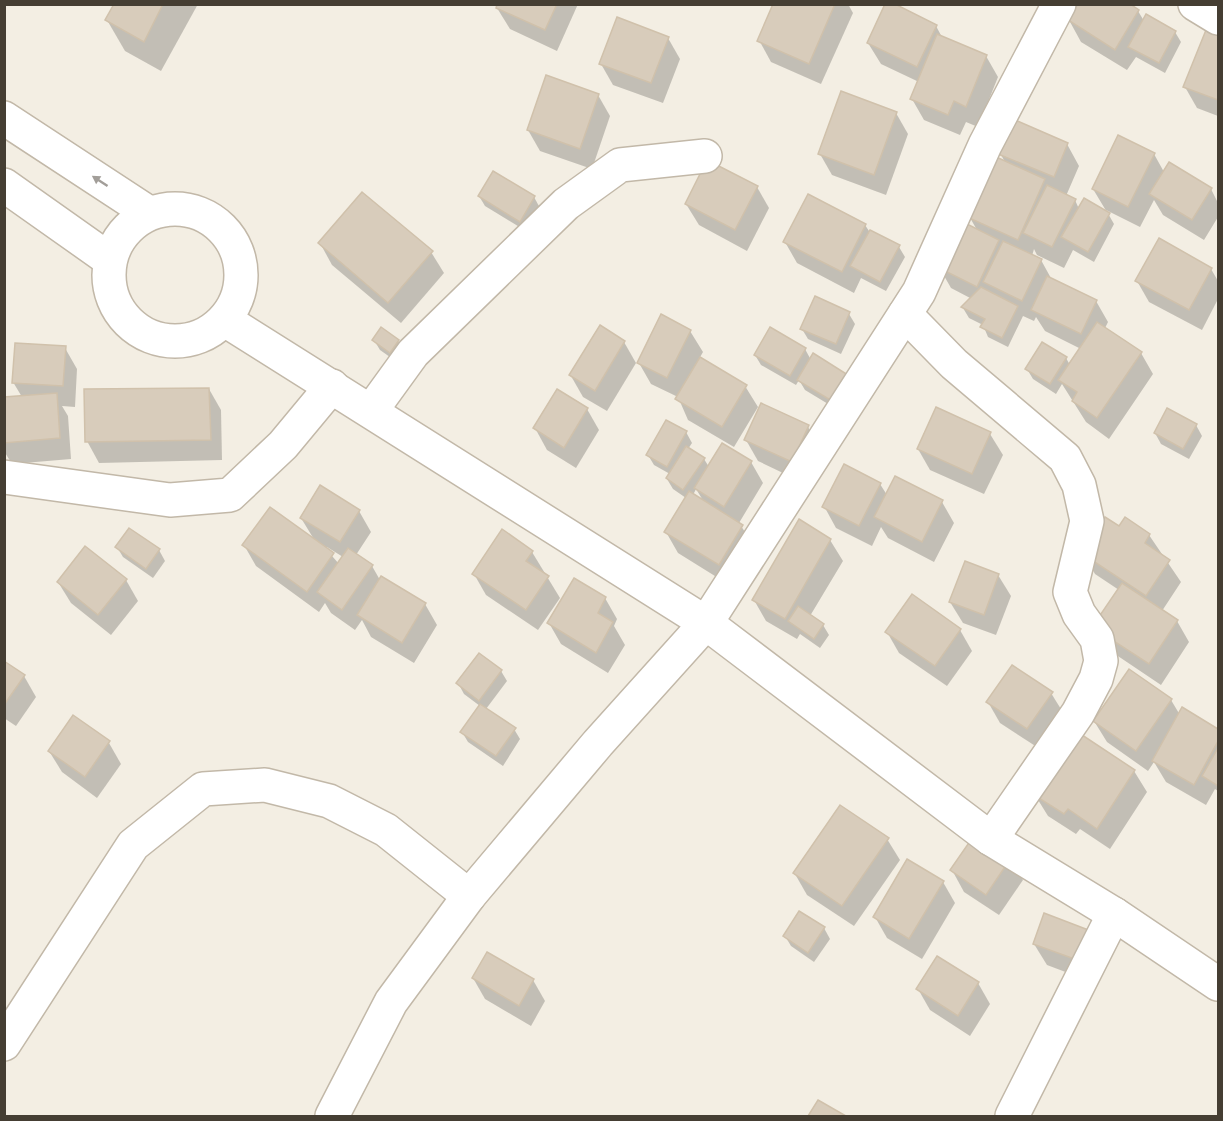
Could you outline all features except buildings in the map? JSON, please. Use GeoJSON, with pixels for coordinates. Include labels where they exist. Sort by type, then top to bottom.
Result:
{"type":"FeatureCollection","features":[{"type":"Feature","properties":{"kind":"street"},"geometry":{"type":"LineString","coordinates":[[332,1116],[391,1002],[469,896],[598,743],[706,623],[919,292],[986,145],[1059,4]]}},
{"type":"Feature","properties":{"kind":"street"},"geometry":{"type":"LineString","coordinates":[[1195,4],[1218,18]]}},
{"type":"Feature","properties":{"kind":"street"},"geometry":{"type":"LineString","coordinates":[[4,118],[149,213]]}},
{"type":"Feature","properties":{"kind":"street"},"geometry":{"type":"LineString","coordinates":[[371,411],[413,353],[566,204],[620,165],[705,156]]}},
{"type":"Feature","properties":{"kind":"street"},"geometry":{"type":"LineString","coordinates":[[4,185],[110,260]]}},
{"type":"Feature","properties":{"kind":"street"},"geometry":{"type":"LineString","coordinates":[[179,208],[208,217],[230,237],[242,264],[240,294],[225,320],[201,337],[173,342],[144,334],[122,315],[110,289],[110,260],[124,232],[149,213],[179,208]]}},
{"type":"Feature","properties":{"kind":"street"},"geometry":{"type":"LineString","coordinates":[[904,314],[954,364],[1065,458],[1079,485],[1087,521],[1070,592],[1079,614],[1097,639],[1101,661],[1096,679],[1078,713],[991,839]]}},
{"type":"Feature","properties":{"kind":"street"},"geometry":{"type":"LineString","coordinates":[[225,320],[706,623],[991,839],[1114,914],[1218,984]]}},
{"type":"Feature","properties":{"kind":"street"},"geometry":{"type":"LineString","coordinates":[[4,477],[170,500],[230,495],[283,445],[332,386]]}},
{"type":"Feature","properties":{"kind":"street"},"geometry":{"type":"LineString","coordinates":[[4,1044],[133,845],[203,789],[265,784],[329,801],[386,830],[469,896]]}},
{"type":"Feature","properties":{"kind":"street"},"geometry":{"type":"LineString","coordinates":[[1012,1116],[1114,914]]}}]}
